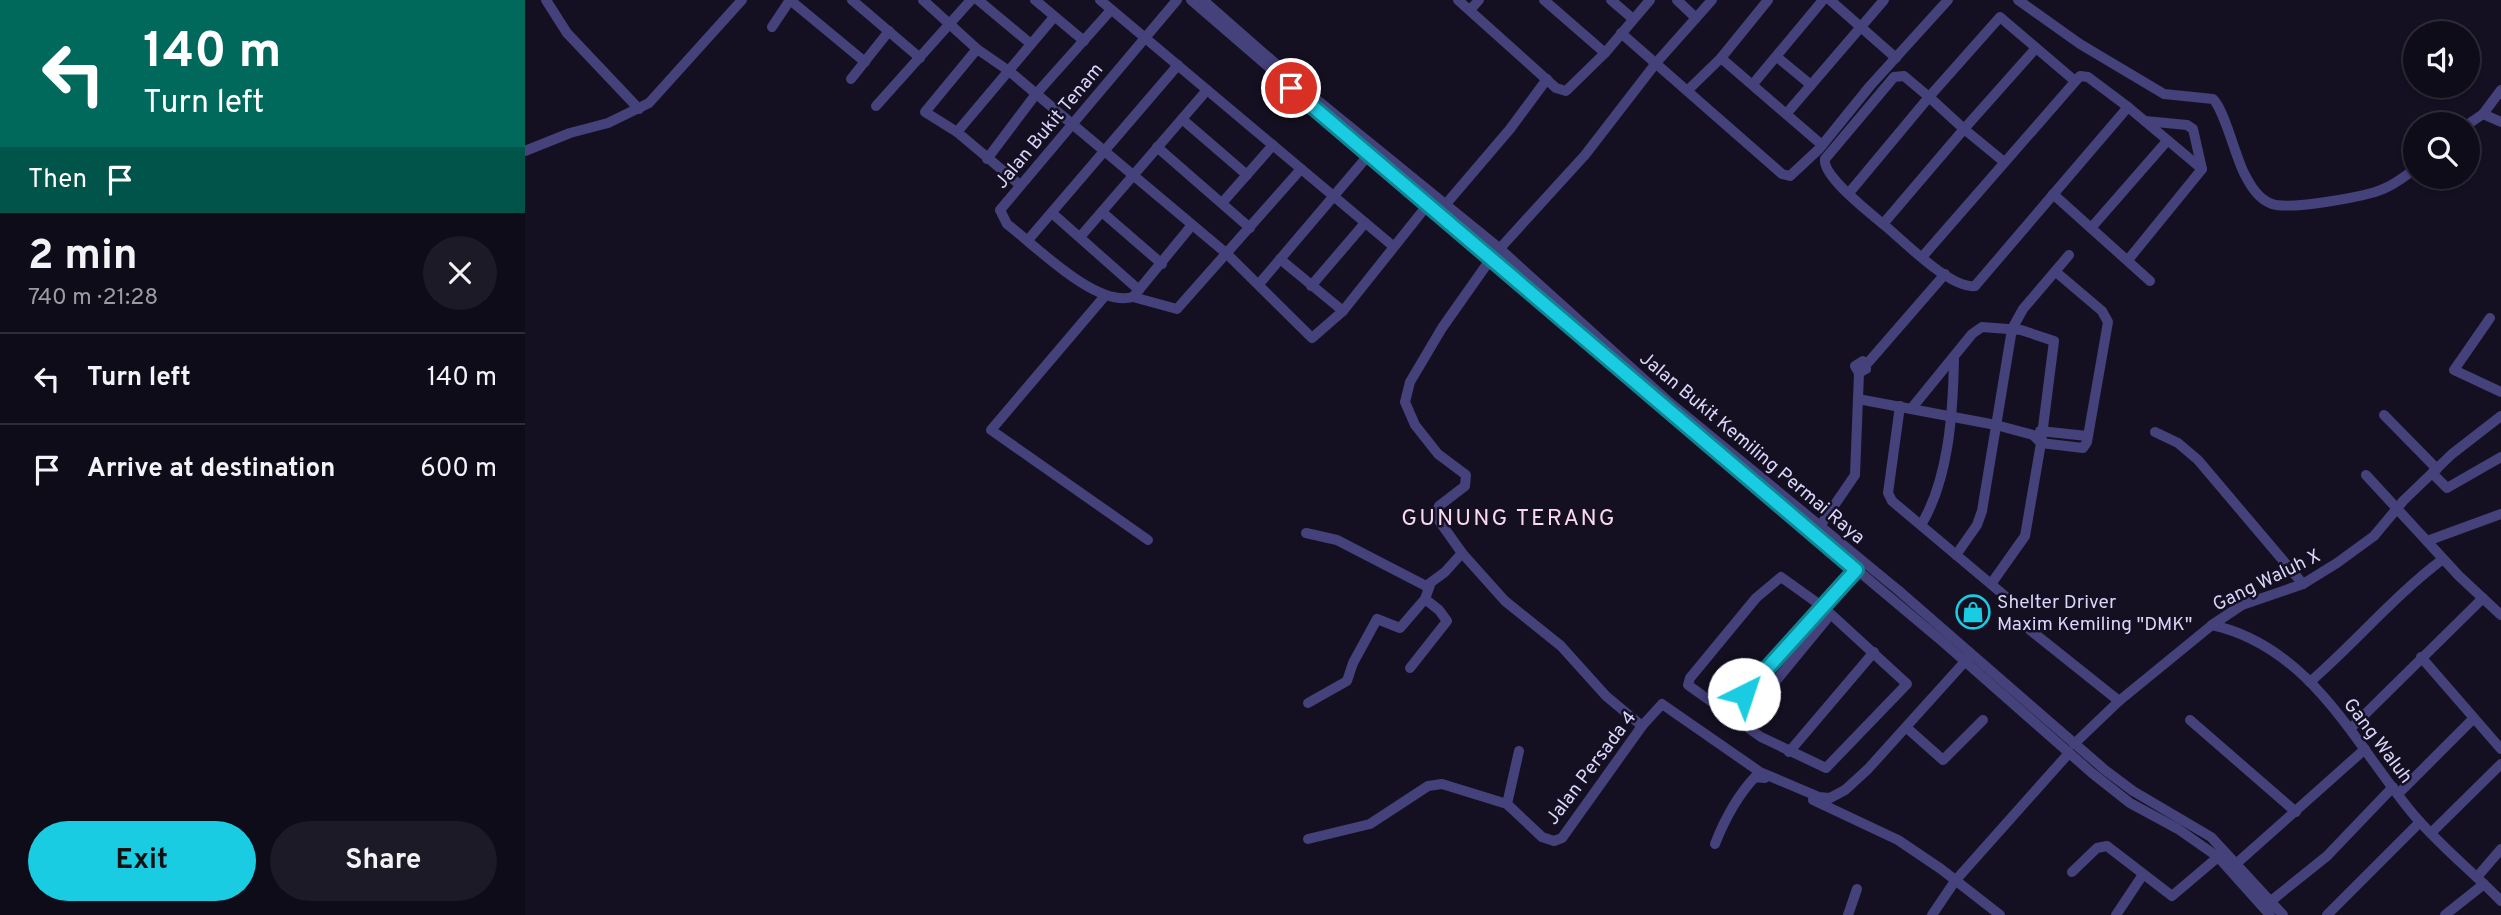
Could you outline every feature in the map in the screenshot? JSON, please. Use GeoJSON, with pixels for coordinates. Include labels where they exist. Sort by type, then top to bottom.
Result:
{"type":"FeatureCollection","features":[{"type":"Feature","properties":{"kind":"street"},"geometry":{"type":"LineString","coordinates":[[546,0],[567,33],[639,109]]}},
{"type":"Feature","properties":{"kind":"street"},"geometry":{"type":"LineString","coordinates":[[525,151],[570,133],[608,123],[649,103],[742,0]]}},
{"type":"Feature","properties":{"kind":"street"},"geometry":{"type":"LineString","coordinates":[[772,27],[790,0],[865,62]]}},
{"type":"Feature","properties":{"kind":"street"},"geometry":{"type":"LineString","coordinates":[[852,0],[920,58]]}},
{"type":"Feature","properties":{"kind":"street"},"geometry":{"type":"LineString","coordinates":[[923,0],[977,49],[1009,71],[1226,253],[1312,338],[1343,311],[1429,203]]}},
{"type":"Feature","properties":{"kind":"street"},"geometry":{"type":"LineString","coordinates":[[876,106],[971,0]]}},
{"type":"Feature","properties":{"kind":"street"},"geometry":{"type":"LineString","coordinates":[[978,0],[1031,44]]}},
{"type":"Feature","properties":{"kind":"street"},"geometry":{"type":"LineString","coordinates":[[1035,0],[1084,41]]}},
{"type":"Feature","properties":{"kind":"street"},"geometry":{"type":"LineString","coordinates":[[1100,0],[1393,246]]}},
{"type":"Feature","properties":{"kind":"street","name":"Jalan Bukit Tenam"},"geometry":{"type":"LineString","coordinates":[[1104,297],[1007,224],[1000,214],[1001,208],[1177,0]]}},
{"type":"Feature","properties":{"kind":"street","name":"Jalan Bukit Kemiling Permai Raya"},"geometry":{"type":"LineString","coordinates":[[1191,0],[1373,150],[1446,204],[1499,248],[1817,531],[1856,570],[1968,658]]}},
{"type":"Feature","properties":{"kind":"street","name":"Jalan Bukit Kemiling Permai Raya"},"geometry":{"type":"LineString","coordinates":[[1203,0],[1429,203],[2072,749],[2133,791],[2218,857],[2270,915]]}},
{"type":"Feature","properties":{"kind":"street"},"geometry":{"type":"LineString","coordinates":[[1458,0],[1556,88],[1566,91],[1605,53],[1650,0]]}},
{"type":"Feature","properties":{"kind":"street"},"geometry":{"type":"LineString","coordinates":[[1470,10],[1479,0]]}},
{"type":"Feature","properties":{"kind":"street"},"geometry":{"type":"LineString","coordinates":[[1544,0],[1605,53]]}},
{"type":"Feature","properties":{"kind":"street"},"geometry":{"type":"LineString","coordinates":[[1611,0],[1633,19]]}},
{"type":"Feature","properties":{"kind":"street"},"geometry":{"type":"LineString","coordinates":[[1677,0],[1696,18]]}},
{"type":"Feature","properties":{"kind":"street"},"geometry":{"type":"LineString","coordinates":[[1642,726],[1606,696],[1561,646],[1505,601],[1462,553],[1435,515],[1439,506],[1465,486],[1466,475],[1438,454],[1415,425],[1405,402],[1410,382],[1442,328],[1492,257],[1585,155],[1656,63],[1712,0]]}},
{"type":"Feature","properties":{"kind":"street"},"geometry":{"type":"LineString","coordinates":[[1688,90],[1721,58],[1768,0]]}},
{"type":"Feature","properties":{"kind":"street"},"geometry":{"type":"LineString","coordinates":[[1753,84],[1823,0]]}},
{"type":"Feature","properties":{"kind":"street"},"geometry":{"type":"LineString","coordinates":[[1830,0],[1896,58]]}},
{"type":"Feature","properties":{"kind":"street"},"geometry":{"type":"LineString","coordinates":[[1787,113],[1884,0]]}},
{"type":"Feature","properties":{"kind":"street"},"geometry":{"type":"LineString","coordinates":[[1621,33],[1786,175],[1796,172],[1822,145],[1948,0]]}},
{"type":"Feature","properties":{"kind":"street"},"geometry":{"type":"LineString","coordinates":[[2018,0],[2080,44],[2164,94],[2213,99],[2221,109],[2229,139],[2254,191],[2273,204],[2334,201],[2383,190],[2403,177]]}},
{"type":"Feature","properties":{"kind":"street"},"geometry":{"type":"LineString","coordinates":[[987,159],[1036,94],[1111,9]]}},
{"type":"Feature","properties":{"kind":"street"},"geometry":{"type":"LineString","coordinates":[[957,132],[1054,17]]}},
{"type":"Feature","properties":{"kind":"street"},"geometry":{"type":"LineString","coordinates":[[1849,193],[2000,17],[2075,81]]}},
{"type":"Feature","properties":{"kind":"street"},"geometry":{"type":"LineString","coordinates":[[851,79],[889,32]]}},
{"type":"Feature","properties":{"kind":"street"},"geometry":{"type":"LineString","coordinates":[[1883,224],[2036,48]]}},
{"type":"Feature","properties":{"kind":"street"},"geometry":{"type":"LineString","coordinates":[[977,49],[925,112],[957,132],[1020,185]]}},
{"type":"Feature","properties":{"kind":"street"},"geometry":{"type":"LineString","coordinates":[[1777,57],[1811,85]]}},
{"type":"Feature","properties":{"kind":"street"},"geometry":{"type":"LineString","coordinates":[[1721,58],[1822,145]]}},
{"type":"Feature","properties":{"kind":"street"},"geometry":{"type":"LineString","coordinates":[[1028,240],[1178,65]]}},
{"type":"Feature","properties":{"kind":"street"},"geometry":{"type":"LineString","coordinates":[[2003,161],[1901,75],[1894,77],[1824,162],[1831,176],[1883,224],[1960,285],[1975,286],[2128,107]]}},
{"type":"Feature","properties":{"kind":"street"},"geometry":{"type":"LineString","coordinates":[[1923,256],[2003,161],[2080,76],[2088,77],[2128,107],[2202,169]]}},
{"type":"Feature","properties":{"kind":"street"},"geometry":{"type":"LineString","coordinates":[[1446,204],[1510,129],[1547,79]]}},
{"type":"Feature","properties":{"kind":"street"},"geometry":{"type":"LineString","coordinates":[[1080,237],[1207,90]]}},
{"type":"Feature","properties":{"kind":"street"},"geometry":{"type":"LineString","coordinates":[[2480,116],[2501,90]]}},
{"type":"Feature","properties":{"kind":"street"},"geometry":{"type":"LineString","coordinates":[[2483,114],[2501,122]]}},
{"type":"Feature","properties":{"kind":"street"},"geometry":{"type":"LineString","coordinates":[[1182,119],[1247,175]]}},
{"type":"Feature","properties":{"kind":"street"},"geometry":{"type":"LineString","coordinates":[[2145,121],[2187,125],[2193,129],[2202,169]]}},
{"type":"Feature","properties":{"kind":"street"},"geometry":{"type":"LineString","coordinates":[[2091,228],[2167,141]]}},
{"type":"Feature","properties":{"kind":"street"},"geometry":{"type":"LineString","coordinates":[[1222,203],[1273,145]]}},
{"type":"Feature","properties":{"kind":"street"},"geometry":{"type":"LineString","coordinates":[[1157,147],[1250,228]]}},
{"type":"Feature","properties":{"kind":"street"},"geometry":{"type":"LineString","coordinates":[[1259,284],[1373,150]]}},
{"type":"Feature","properties":{"kind":"street"},"geometry":{"type":"LineString","coordinates":[[1052,213],[1080,237],[1136,294],[1177,309],[1301,169]]}},
{"type":"Feature","properties":{"kind":"street"},"geometry":{"type":"LineString","coordinates":[[2128,260],[2202,169]]}},
{"type":"Feature","properties":{"kind":"street"},"geometry":{"type":"LineString","coordinates":[[2053,194],[2150,281]]}},
{"type":"Feature","properties":{"kind":"street"},"geometry":{"type":"LineString","coordinates":[[1102,212],[1162,264]]}},
{"type":"Feature","properties":{"kind":"street"},"geometry":{"type":"LineString","coordinates":[[1311,286],[1365,223]]}},
{"type":"Feature","properties":{"kind":"street"},"geometry":{"type":"LineString","coordinates":[[1148,540],[991,430],[1104,297],[1136,294],[1192,225]]}},
{"type":"Feature","properties":{"kind":"street"},"geometry":{"type":"LineString","coordinates":[[1956,555],[1977,525],[1982,511],[2012,328],[2023,309],[2069,255]]}},
{"type":"Feature","properties":{"kind":"street"},"geometry":{"type":"LineString","coordinates":[[1280,259],[1343,311]]}},
{"type":"Feature","properties":{"kind":"street"},"geometry":{"type":"LineString","coordinates":[[2041,443],[2079,449],[2085,446],[2108,322],[2102,311],[2056,272]]}},
{"type":"Feature","properties":{"kind":"street"},"geometry":{"type":"LineString","coordinates":[[1817,531],[1855,475],[1858,398],[1863,369],[1945,274]]}},
{"type":"Feature","properties":{"kind":"street"},"geometry":{"type":"LineString","coordinates":[[2490,318],[2454,370],[2501,391]]}},
{"type":"Feature","properties":{"kind":"street"},"geometry":{"type":"LineString","coordinates":[[1911,409],[1978,329],[1987,325],[2012,328],[2054,341],[2038,432],[2041,443],[2025,537],[1991,584]]}},
{"type":"Feature","properties":{"kind":"street"},"geometry":{"type":"LineString","coordinates":[[1921,525],[1933,505],[1938,483],[1950,416],[1954,359]]}},
{"type":"Feature","properties":{"kind":"street"},"geometry":{"type":"LineString","coordinates":[[1858,398],[2038,432],[2087,436]]}},
{"type":"Feature","properties":{"kind":"street"},"geometry":{"type":"LineString","coordinates":[[1900,407],[1888,493],[1892,501],[2011,601]]}},
{"type":"Feature","properties":{"kind":"street"},"geometry":{"type":"LineString","coordinates":[[2384,415],[2447,488],[2501,457]]}},
{"type":"Feature","properties":{"kind":"street","name":"Gang Waluh X"},"geometry":{"type":"LineString","coordinates":[[1932,915],[1955,881],[2072,749],[2119,701],[2212,625],[2242,605],[2303,584],[2374,536],[2397,512],[2403,500],[2501,416]]}},
{"type":"Feature","properties":{"kind":"street"},"geometry":{"type":"LineString","coordinates":[[2155,432],[2178,443],[2198,460],[2303,584]]}},
{"type":"Feature","properties":{"kind":"street"},"geometry":{"type":"LineString","coordinates":[[2366,475],[2397,512],[2501,615]]}},
{"type":"Feature","properties":{"kind":"street"},"geometry":{"type":"LineString","coordinates":[[2427,541],[2501,514]]}},
{"type":"Feature","properties":{"kind":"street"},"geometry":{"type":"LineString","coordinates":[[1306,533],[1337,541],[1422,584],[1430,585]]}},
{"type":"Feature","properties":{"kind":"street"},"geometry":{"type":"LineString","coordinates":[[1308,703],[1347,681],[1353,663],[1377,619],[1400,628],[1425,599],[1430,585],[1462,553]]}},
{"type":"Feature","properties":{"kind":"street"},"geometry":{"type":"LineString","coordinates":[[2310,682],[2357,641],[2399,593],[2444,559]]}},
{"type":"Feature","properties":{"kind":"street"},"geometry":{"type":"LineString","coordinates":[[1743,721],[1856,570]]}},
{"type":"Feature","properties":{"kind":"street"},"geometry":{"type":"LineString","coordinates":[[1781,577],[1826,611],[1907,684],[1830,766],[1817,766],[1761,737],[1729,711],[1689,686],[1689,680],[1756,598],[1781,577]]}},
{"type":"Feature","properties":{"kind":"street"},"geometry":{"type":"LineString","coordinates":[[2352,727],[2483,598]]}},
{"type":"Feature","properties":{"kind":"street"},"geometry":{"type":"LineString","coordinates":[[1410,668],[1447,621],[1439,610],[1425,599]]}},
{"type":"Feature","properties":{"kind":"street"},"geometry":{"type":"LineString","coordinates":[[1729,711],[1773,660],[1826,611]]}},
{"type":"Feature","properties":{"kind":"street","name":"Gang Waluh"},"geometry":{"type":"LineString","coordinates":[[2212,625],[2236,630],[2266,645],[2310,682],[2352,727],[2365,749],[2420,822],[2501,901]]}},
{"type":"Feature","properties":{"kind":"street"},"geometry":{"type":"LineString","coordinates":[[2030,630],[2119,701]]}},
{"type":"Feature","properties":{"kind":"street"},"geometry":{"type":"LineString","coordinates":[[1789,752],[1874,652]]}},
{"type":"Feature","properties":{"kind":"street"},"geometry":{"type":"LineString","coordinates":[[2421,657],[2501,749]]}},
{"type":"Feature","properties":{"kind":"street","name":"Jalan Persada 4"},"geometry":{"type":"LineString","coordinates":[[1507,804],[1542,838],[1554,841],[1562,838],[1659,705],[1666,705],[1760,772],[1826,798],[1845,790],[1907,728],[1968,658]]}},
{"type":"Feature","properties":{"kind":"street"},"geometry":{"type":"LineString","coordinates":[[1773,660],[1784,668]]}},
{"type":"Feature","properties":{"kind":"street"},"geometry":{"type":"LineString","coordinates":[[2271,901],[2327,856],[2473,719]]}},
{"type":"Feature","properties":{"kind":"street"},"geometry":{"type":"LineString","coordinates":[[1907,728],[1943,760],[1983,720]]}},
{"type":"Feature","properties":{"kind":"street"},"geometry":{"type":"LineString","coordinates":[[2190,720],[2296,812]]}},
{"type":"Feature","properties":{"kind":"street"},"geometry":{"type":"LineString","coordinates":[[2237,863],[2365,749]]}},
{"type":"Feature","properties":{"kind":"street"},"geometry":{"type":"LineString","coordinates":[[1308,839],[1370,824],[1429,786],[1442,784],[1507,804],[1519,751]]}},
{"type":"Feature","properties":{"kind":"street"},"geometry":{"type":"LineString","coordinates":[[2432,832],[2501,764]]}},
{"type":"Feature","properties":{"kind":"street"},"geometry":{"type":"LineString","coordinates":[[1715,844],[1722,825],[1747,786],[1758,775],[1898,839],[2000,915]]}},
{"type":"Feature","properties":{"kind":"street","name":"Jalan Bukit Kemiling Permai Raya"},"geometry":{"type":"LineString","coordinates":[[2168,818],[2211,837],[2283,915]]}},
{"type":"Feature","properties":{"kind":"street"},"geometry":{"type":"LineString","coordinates":[[2327,915],[2420,822]]}},
{"type":"Feature","properties":{"kind":"street"},"geometry":{"type":"LineString","coordinates":[[2072,872],[2097,848],[2107,846],[2142,876],[2172,896],[2178,894],[2218,857]]}},
{"type":"Feature","properties":{"kind":"street"},"geometry":{"type":"LineString","coordinates":[[2445,915],[2481,880],[2501,849]]}},
{"type":"Feature","properties":{"kind":"street"},"geometry":{"type":"LineString","coordinates":[[2116,915],[2142,876]]}},
{"type":"Feature","properties":{"kind":"street"},"geometry":{"type":"LineString","coordinates":[[1848,915],[1857,889]]}},
{"type":"Feature","properties":{"kind":"place","name":"Shelter Driver Maxim Kemiling \"DMK\""},"geometry":{"type":"Point","coordinates":[1973,612]}},
{"type":"Feature","properties":{"kind":"district","name":"GUNUNG TERANG"},"geometry":{"type":"Point","coordinates":[1509,517]}},
{"type":"Feature","properties":{"kind":"route"},"geometry":{"type":"LineString","coordinates":[[1291,88],[1856,570],[1744,694]]}}]}
